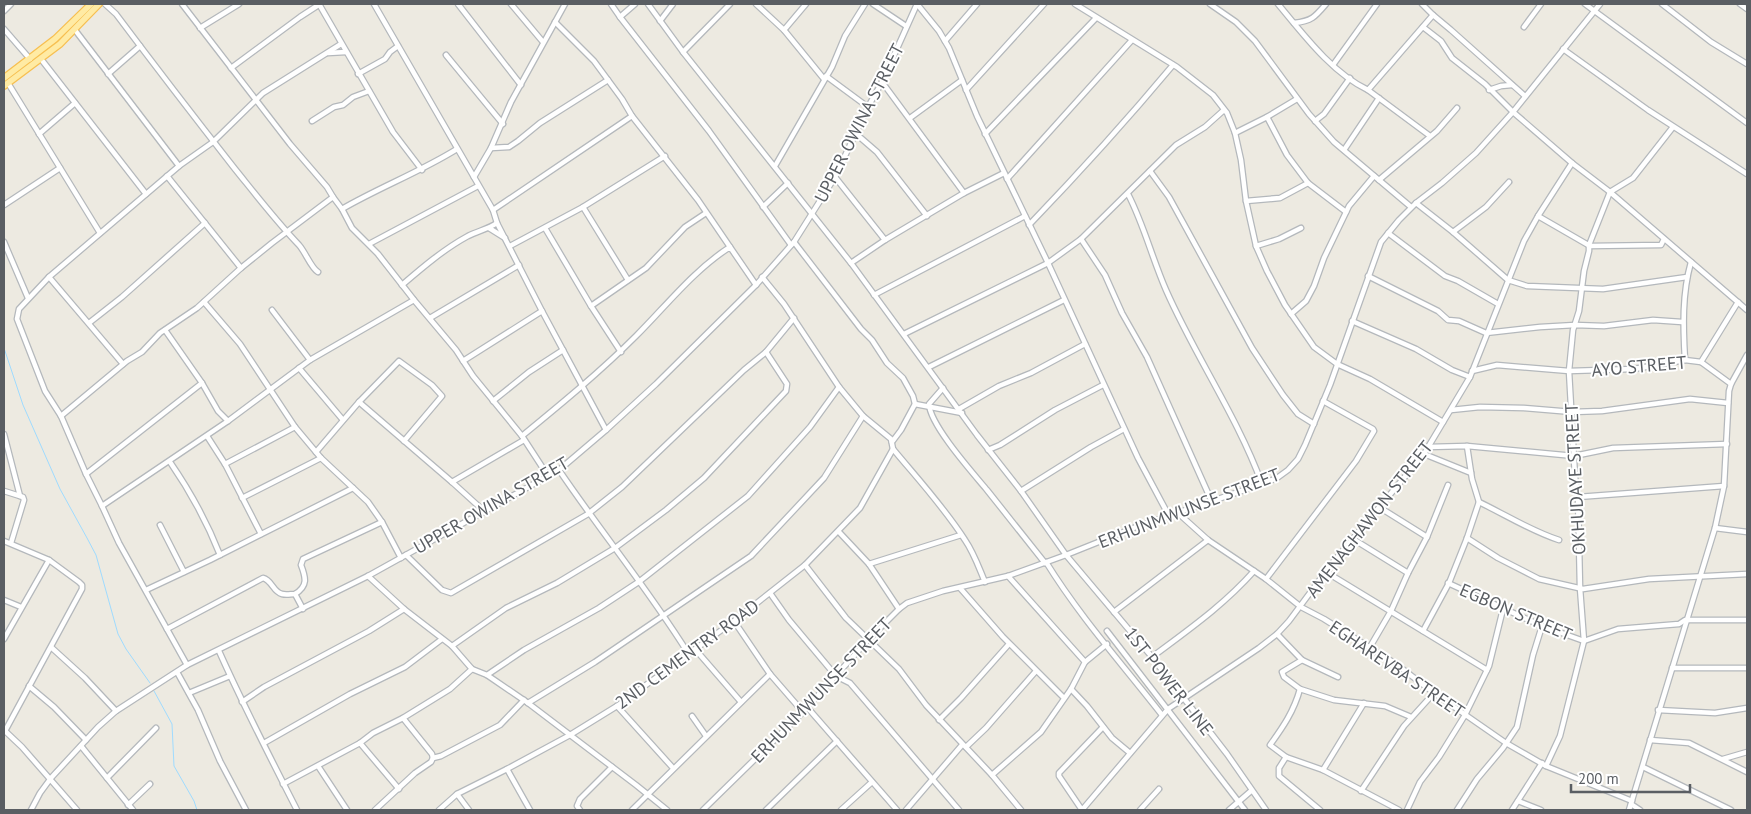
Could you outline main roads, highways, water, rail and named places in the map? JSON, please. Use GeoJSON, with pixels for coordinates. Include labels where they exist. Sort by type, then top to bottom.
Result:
{"type":"FeatureCollection","features":[{"type":"Feature","properties":{"kind":"main road"},"geometry":{"type":"LineString","coordinates":[[5,82],[71,25],[90,4]]}},
{"type":"Feature","properties":{"kind":"main road"},"geometry":{"type":"LineString","coordinates":[[5,82],[41,59],[75,30],[99,4]]}},
{"type":"Feature","properties":{"kind":"waterway"},"geometry":{"type":"LineString","coordinates":[[4,348],[23,405],[60,489],[96,555],[118,634],[126,649],[150,683]]}},
{"type":"Feature","properties":{"kind":"waterway"},"geometry":{"type":"LineString","coordinates":[[154,691],[172,724],[174,766],[194,801],[197,810]]}}]}
